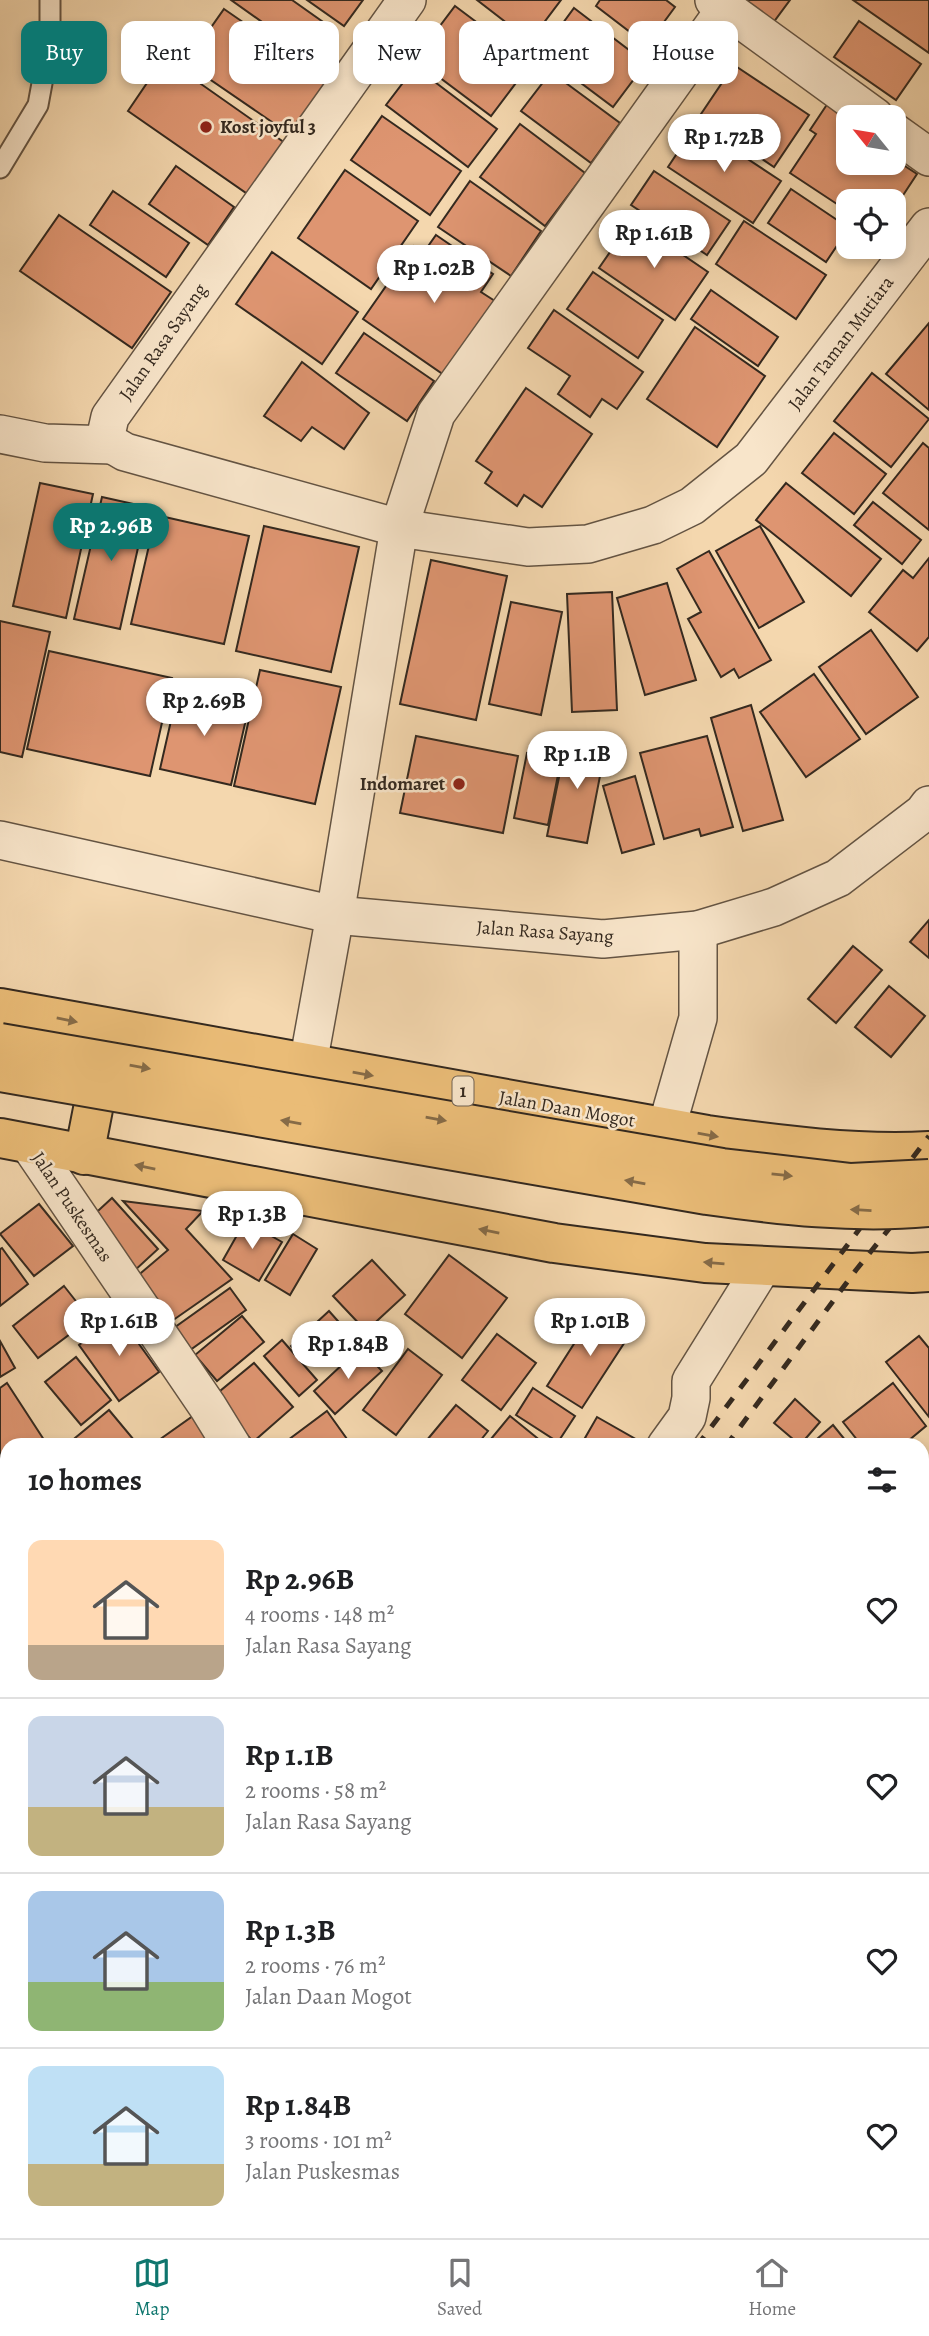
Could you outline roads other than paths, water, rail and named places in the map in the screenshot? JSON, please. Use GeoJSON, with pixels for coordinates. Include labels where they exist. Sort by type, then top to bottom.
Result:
{"type":"FeatureCollection","features":[{"type":"Feature","properties":{"kind":"highway","name":"Jalan Daan Mogot"},"geometry":{"type":"LineString","coordinates":[[0,1008],[707,1135],[858,1151],[929,1151]]}},
{"type":"Feature","properties":{"kind":"highway"},"geometry":{"type":"LineString","coordinates":[[85,1155],[108,1028]]}},
{"type":"Feature","properties":{"kind":"highway","name":"Jalan Daan Mogot"},"geometry":{"type":"LineString","coordinates":[[0,1043],[722,1168],[851,1183],[929,1179]]}},
{"type":"Feature","properties":{"kind":"highway"},"geometry":{"type":"LineString","coordinates":[[0,1072],[707,1195],[783,1205],[887,1211],[929,1207]]}},
{"type":"Feature","properties":{"kind":"highway"},"geometry":{"type":"LineString","coordinates":[[15,1141],[554,1243],[705,1263],[929,1272]]}},
{"type":"Feature","properties":{"kind":"street","name":"Jalan Rasa Sayang"},"geometry":{"type":"LineString","coordinates":[[113,445],[106,435],[110,417],[407,0]]}},
{"type":"Feature","properties":{"kind":"street"},"geometry":{"type":"LineString","coordinates":[[308,1064],[399,528],[436,414],[720,4],[859,105]]}},
{"type":"Feature","properties":{"kind":"street"},"geometry":{"type":"LineString","coordinates":[[906,140],[929,157]]}},
{"type":"Feature","properties":{"kind":"street","name":"Jalan Taman Mutiara"},"geometry":{"type":"LineString","coordinates":[[399,528],[528,547],[587,544],[653,525],[692,506],[751,459],[929,227]]}},
{"type":"Feature","properties":{"kind":"street"},"geometry":{"type":"LineString","coordinates":[[0,434],[46,443],[113,445],[134,457],[399,528]]}},
{"type":"Feature","properties":{"kind":"street","name":"Jalan Rasa Sayang"},"geometry":{"type":"LineString","coordinates":[[0,840],[335,915],[603,939],[698,930],[774,907],[838,878],[923,813],[929,805]]}},
{"type":"Feature","properties":{"kind":"street"},"geometry":{"type":"LineString","coordinates":[[667,1126],[698,1018],[698,930]]}},
{"type":"Feature","properties":{"kind":"street","name":"Jalan Puskesmas"},"geometry":{"type":"LineString","coordinates":[[15,1141],[208,1407],[227,1438]]}},
{"type":"Feature","properties":{"kind":"street"},"geometry":{"type":"LineString","coordinates":[[672,1438],[687,1417],[691,1381],[762,1267]]}},
{"type":"Feature","properties":{"kind":"lane"},"geometry":{"type":"LineString","coordinates":[[0,168],[38,105],[50,40],[50,0]]}},
{"type":"Feature","properties":{"kind":"railway"},"geometry":{"type":"LineString","coordinates":[[703,1438],[929,1136]]}},
{"type":"Feature","properties":{"kind":"railway"},"geometry":{"type":"LineString","coordinates":[[732,1438],[856,1270],[929,1179]]}},
{"type":"Feature","properties":{"kind":"place","name":"Kost joyful 3"},"geometry":{"type":"Point","coordinates":[206,127]}},
{"type":"Feature","properties":{"kind":"place","name":"Indomaret"},"geometry":{"type":"Point","coordinates":[459,784]}}]}
